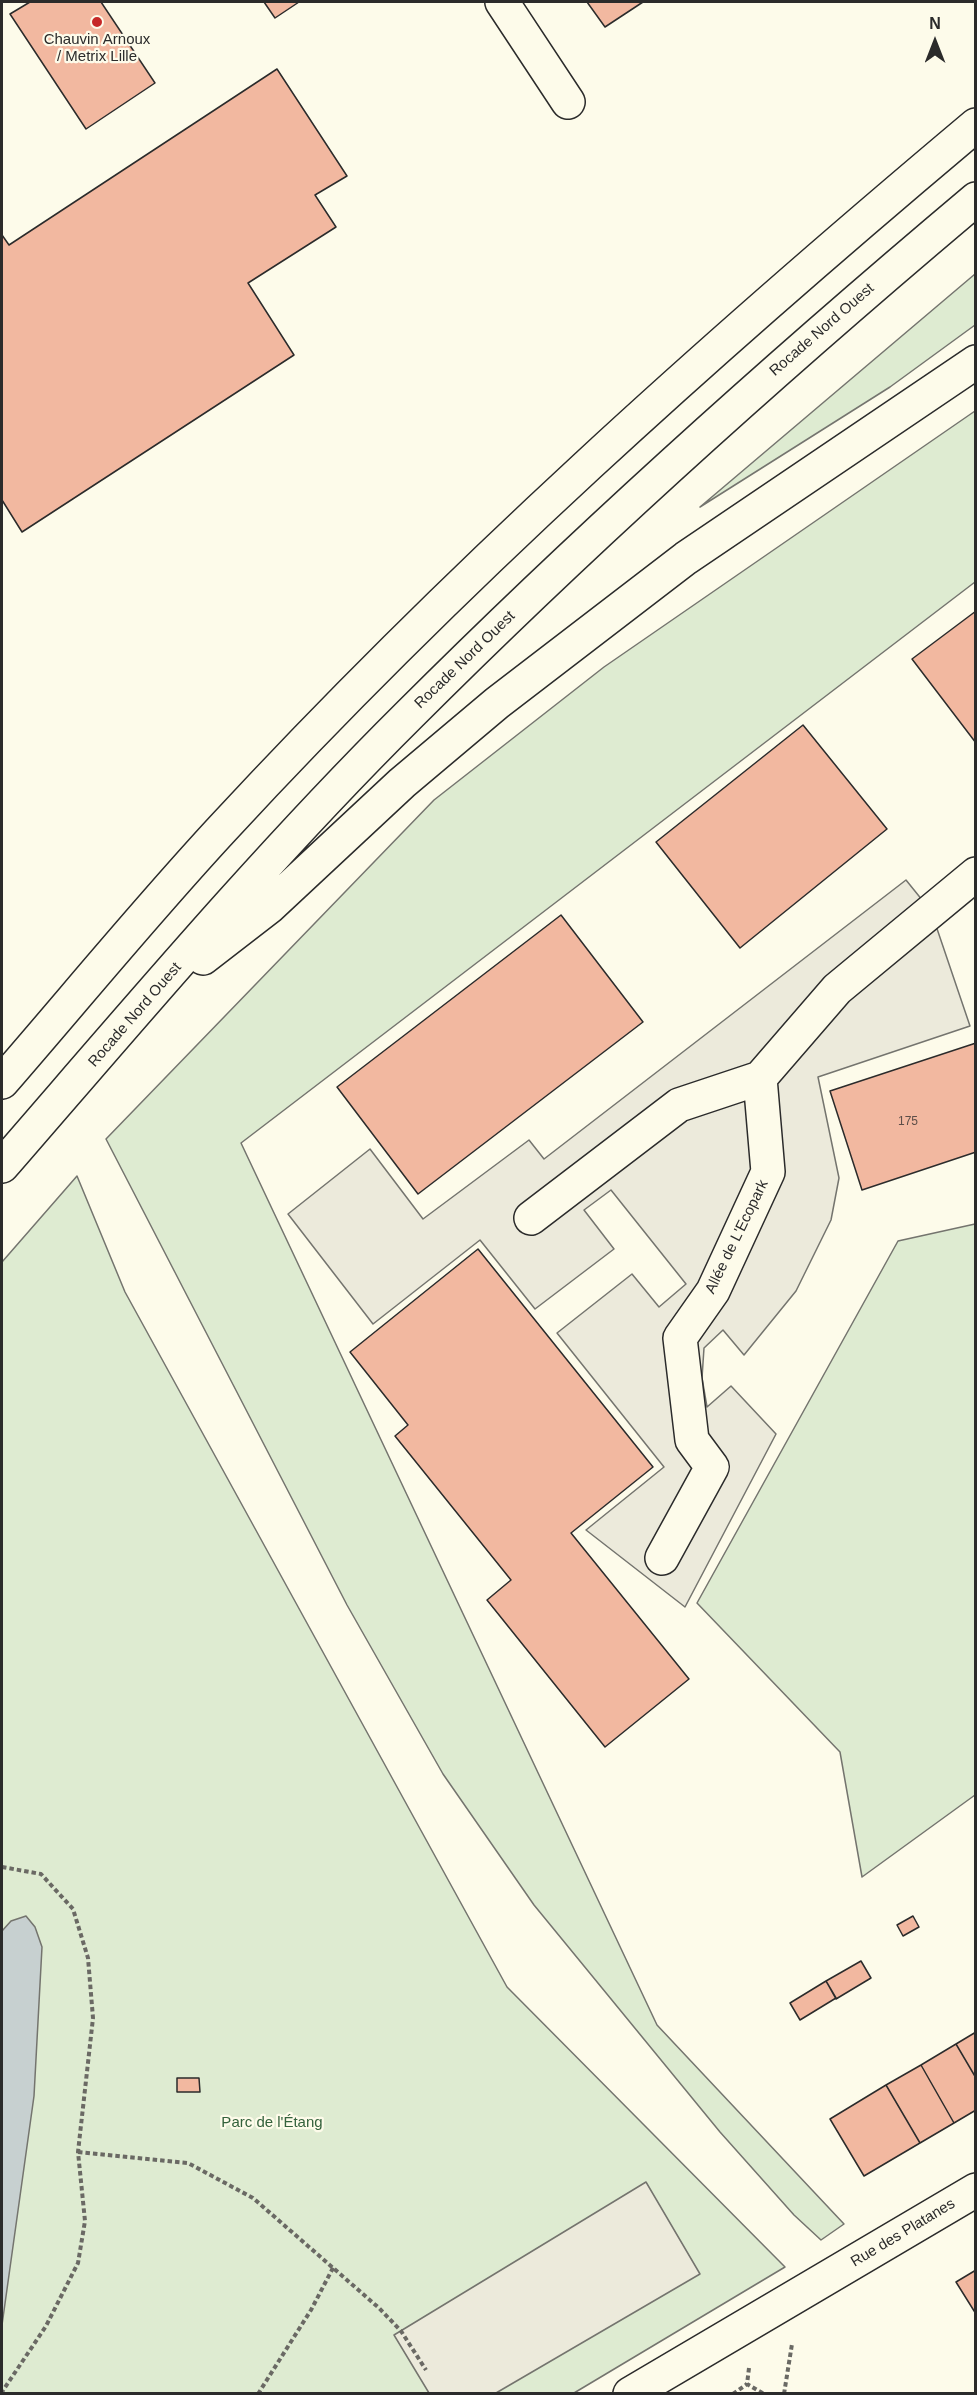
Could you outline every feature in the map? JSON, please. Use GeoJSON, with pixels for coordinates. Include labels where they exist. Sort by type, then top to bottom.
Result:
{"type":"FeatureCollection","features":[{"type":"Feature","properties":{"kind":"main road"},"geometry":{"type":"LineString","coordinates":[[502,2],[568,102]]}},
{"type":"Feature","properties":{"kind":"main road"},"geometry":{"type":"LineString","coordinates":[[2,1082],[225,826],[449,597],[614,440],[748,320],[975,125]]}},
{"type":"Feature","properties":{"kind":"main road","name":"Rocade Nord Ouest"},"geometry":{"type":"LineString","coordinates":[[2,1166],[153,994],[350,776],[556,570],[801,347],[975,199]]}},
{"type":"Feature","properties":{"kind":"main road"},"geometry":{"type":"LineString","coordinates":[[153,994],[269,907],[402,783],[497,703],[676,565],[975,362]]}},
{"type":"Feature","properties":{"kind":"main road"},"geometry":{"type":"LineString","coordinates":[[531,1218],[679,1105],[760,1078],[837,989],[975,874]]}},
{"type":"Feature","properties":{"kind":"main road","name":"Allée de L'Ecopark"},"geometry":{"type":"LineString","coordinates":[[662,1558],[712,1467],[692,1440],[680,1338],[712,1291],[768,1172],[760,1078]]}},
{"type":"Feature","properties":{"kind":"main road","name":"Rue des Platanes"},"geometry":{"type":"LineString","coordinates":[[630,2394],[975,2190]]}},
{"type":"Feature","properties":{"kind":"path"},"geometry":{"type":"LineString","coordinates":[[2,1868],[41,1874],[73,1910],[88,1958],[93,2018],[78,2152],[85,2221],[78,2263],[46,2326],[2,2392]]}},
{"type":"Feature","properties":{"kind":"path"},"geometry":{"type":"LineString","coordinates":[[78,2152],[188,2163],[253,2198],[334,2266],[400,2331],[426,2370]]}},
{"type":"Feature","properties":{"kind":"path"},"geometry":{"type":"LineString","coordinates":[[258,2394],[311,2310],[334,2266]]}},
{"type":"Feature","properties":{"kind":"path"},"geometry":{"type":"LineString","coordinates":[[733,2394],[747,2384]]}},
{"type":"Feature","properties":{"kind":"green space"},"geometry":{"type":"Polygon","coordinates":[[[975,274],[975,325],[890,387],[700,507],[975,274]]]}},
{"type":"Feature","properties":{"kind":"green space"},"geometry":{"type":"Polygon","coordinates":[[[975,411],[975,582],[241,1143],[657,2025],[844,2224],[821,2240],[794,2215],[720,2132],[534,1905],[443,1774],[347,1605],[106,1139],[434,800],[604,667],[975,411]]]}},
{"type":"Feature","properties":{"kind":"green space","name":"Parc de l'Étang"},"geometry":{"type":"Polygon","coordinates":[[[77,1176],[125,1292],[507,1987],[785,2267],[574,2393],[2,2394],[2,1262],[77,1176]]]}},
{"type":"Feature","properties":{"kind":"green space"},"geometry":{"type":"Polygon","coordinates":[[[975,1224],[975,1795],[862,1877],[840,1752],[697,1603],[898,1241],[975,1224]]]}},
{"type":"Feature","properties":{"kind":"shaded area"},"geometry":{"type":"Polygon","coordinates":[[[906,880],[931,911],[970,1026],[818,1077],[839,1178],[831,1220],[796,1291],[744,1355],[723,1330],[704,1348],[702,1378],[707,1407],[731,1386],[776,1434],[685,1607],[586,1530],[664,1467],[557,1333],[632,1274],[659,1307],[686,1284],[611,1190],[584,1210],[614,1249],[535,1309],[480,1240],[373,1324],[288,1214],[370,1149],[423,1219],[529,1140],[544,1159],[906,880]]]}},
{"type":"Feature","properties":{"kind":"shaded area"},"geometry":{"type":"Polygon","coordinates":[[[26,1916],[35,1927],[42,1947],[34,2096],[2,2325],[2,1931],[11,1921],[26,1916]]]}},
{"type":"Feature","properties":{"kind":"shaded area"},"geometry":{"type":"Polygon","coordinates":[[[646,2182],[700,2274],[496,2393],[429,2393],[394,2335],[646,2182]]]}},
{"type":"Feature","properties":{"kind":"building"},"geometry":{"type":"Polygon","coordinates":[[[30,2],[101,2],[155,83],[86,129],[10,14],[30,2]]]}},
{"type":"Feature","properties":{"kind":"building"},"geometry":{"type":"Polygon","coordinates":[[[264,2],[299,2],[275,18],[264,2]]]}},
{"type":"Feature","properties":{"kind":"building"},"geometry":{"type":"Polygon","coordinates":[[[587,2],[643,2],[605,27],[587,2]]]}},
{"type":"Feature","properties":{"kind":"building"},"geometry":{"type":"Polygon","coordinates":[[[277,69],[347,176],[315,195],[336,227],[248,283],[294,355],[22,532],[2,500],[2,235],[9,245],[277,69]]]}},
{"type":"Feature","properties":{"kind":"building"},"geometry":{"type":"Polygon","coordinates":[[[976,611],[976,743],[912,659],[976,611]]]}},
{"type":"Feature","properties":{"kind":"building"},"geometry":{"type":"Polygon","coordinates":[[[803,725],[887,829],[740,948],[656,842],[803,725]]]}},
{"type":"Feature","properties":{"kind":"building"},"geometry":{"type":"Polygon","coordinates":[[[561,915],[643,1022],[418,1194],[337,1087],[561,915]]]}},
{"type":"Feature","properties":{"kind":"building"},"geometry":{"type":"Polygon","coordinates":[[[976,1043],[976,1152],[862,1190],[830,1091],[976,1043]]]}},
{"type":"Feature","properties":{"kind":"building"},"geometry":{"type":"Polygon","coordinates":[[[478,1249],[653,1467],[571,1533],[689,1679],[605,1747],[487,1600],[511,1580],[395,1436],[408,1425],[350,1352],[478,1249]]]}},
{"type":"Feature","properties":{"kind":"building"},"geometry":{"type":"Polygon","coordinates":[[[913,1916],[919,1927],[903,1936],[897,1925],[913,1916]]]}},
{"type":"Feature","properties":{"kind":"building"},"geometry":{"type":"Polygon","coordinates":[[[861,1961],[871,1978],[836,1999],[826,1981],[861,1961]]]}},
{"type":"Feature","properties":{"kind":"building"},"geometry":{"type":"Polygon","coordinates":[[[826,1981],[836,1998],[800,2020],[790,2003],[826,1981]]]}},
{"type":"Feature","properties":{"kind":"building"},"geometry":{"type":"Polygon","coordinates":[[[976,2032],[976,2078],[956,2044],[976,2032]]]}},
{"type":"Feature","properties":{"kind":"building"},"geometry":{"type":"Polygon","coordinates":[[[956,2044],[976,2078],[976,2110],[954,2123],[921,2065],[956,2044]]]}},
{"type":"Feature","properties":{"kind":"building"},"geometry":{"type":"Polygon","coordinates":[[[921,2065],[954,2123],[920,2143],[886,2085],[921,2065]]]}},
{"type":"Feature","properties":{"kind":"building"},"geometry":{"type":"Polygon","coordinates":[[[177,2078],[199,2078],[200,2092],[177,2092],[177,2078]]]}},
{"type":"Feature","properties":{"kind":"building"},"geometry":{"type":"Polygon","coordinates":[[[886,2085],[920,2143],[864,2176],[830,2119],[886,2085]]]}},
{"type":"Feature","properties":{"kind":"building"},"geometry":{"type":"Polygon","coordinates":[[[976,2270],[976,2314],[956,2282],[976,2270]]]}},
{"type":"Feature","properties":{"kind":"place","name":"Chauvin Arnoux / Metrix Lille"},"geometry":{"type":"Point","coordinates":[97,22]}}]}
